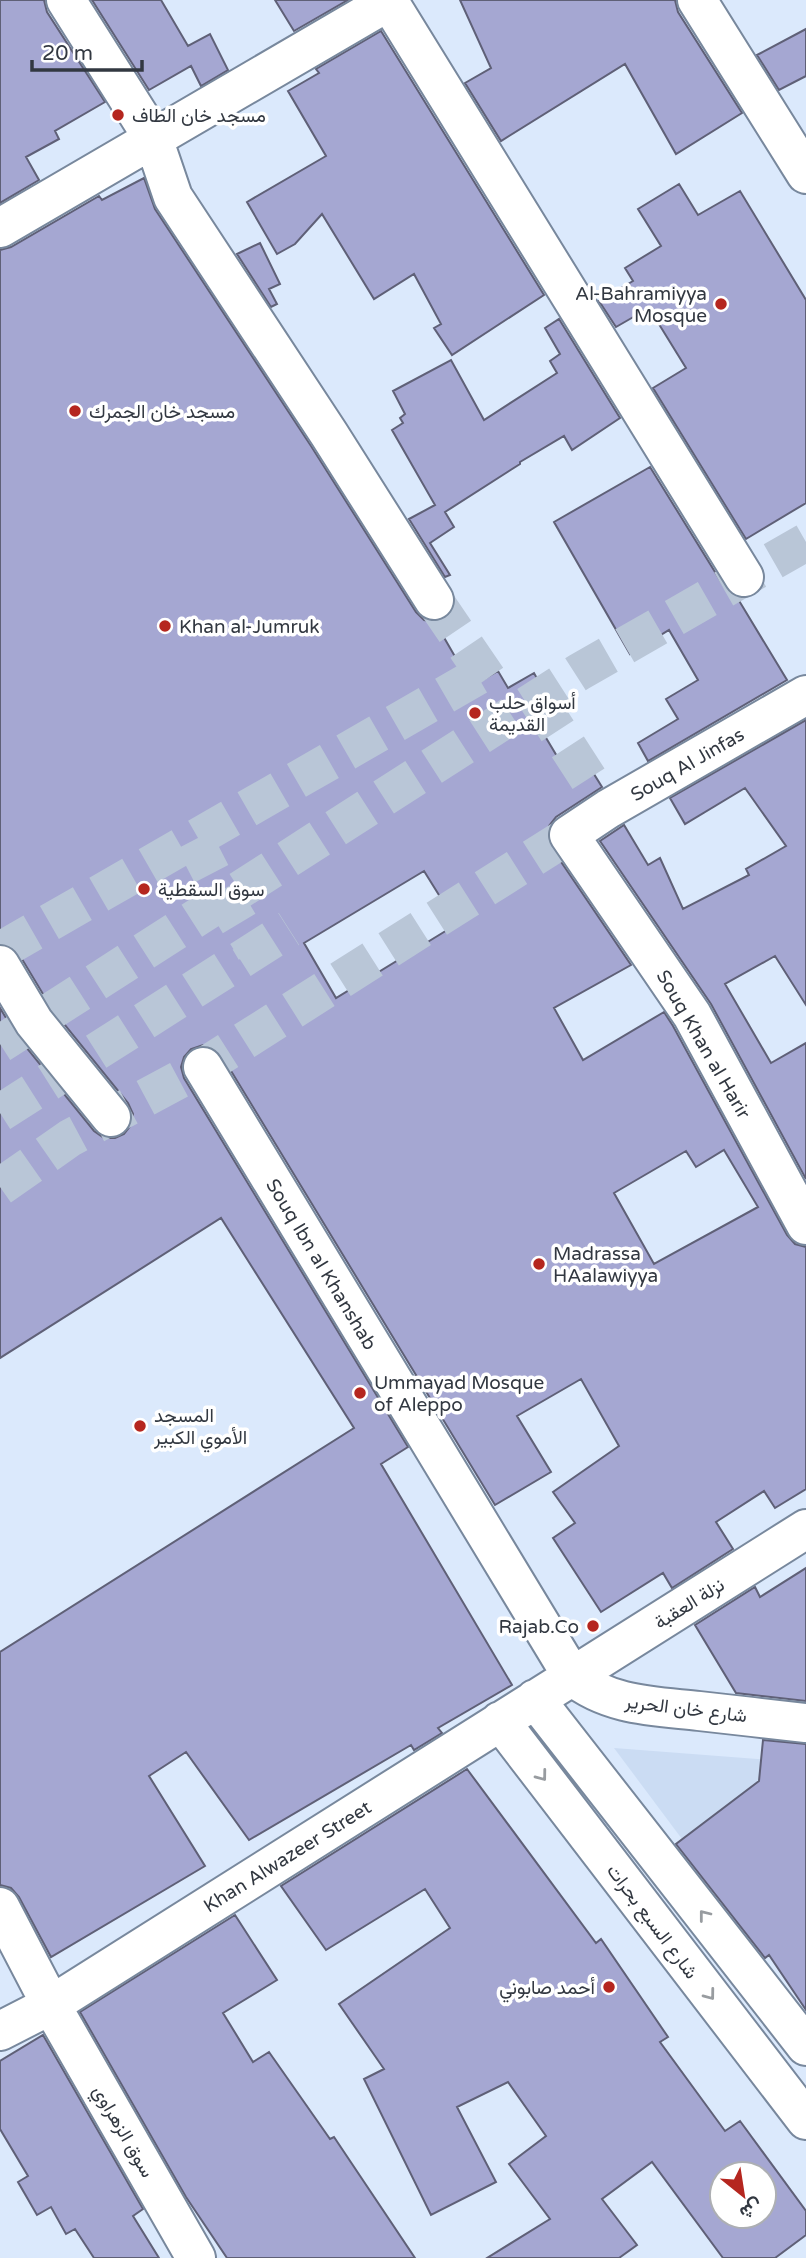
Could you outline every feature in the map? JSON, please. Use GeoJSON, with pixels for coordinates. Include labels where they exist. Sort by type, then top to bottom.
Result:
{"type":"FeatureCollection","features":[{"type":"Feature","properties":{"kind":"street"},"geometry":{"type":"LineString","coordinates":[[66,0],[153,138],[173,197],[330,434],[434,600]]}},
{"type":"Feature","properties":{"kind":"street"},"geometry":{"type":"LineString","coordinates":[[0,228],[390,0],[744,577]]}},
{"type":"Feature","properties":{"kind":"street"},"geometry":{"type":"LineString","coordinates":[[697,0],[806,174]]}},
{"type":"Feature","properties":{"kind":"street","name":"Souq Al Jinfas"},"geometry":{"type":"LineString","coordinates":[[806,695],[608,809],[569,835],[692,1016],[806,1225]]}},
{"type":"Feature","properties":{"kind":"street"},"geometry":{"type":"LineString","coordinates":[[0,965],[34,1022],[111,1116]]}},
{"type":"Feature","properties":{"kind":"street","name":"Souq Ibn al Khanshab"},"geometry":{"type":"LineString","coordinates":[[203,1067],[572,1676]]}},
{"type":"Feature","properties":{"kind":"street","name":"نزلة العقبة"},"geometry":{"type":"LineString","coordinates":[[572,1676],[806,1529]]}},
{"type":"Feature","properties":{"kind":"street","name":"Khan Alwazeer Street"},"geometry":{"type":"LineString","coordinates":[[0,2031],[51,2005],[572,1676]]}},
{"type":"Feature","properties":{"kind":"street","name":"شارع خان الحرير"},"geometry":{"type":"LineString","coordinates":[[572,1676],[600,1694],[632,1703],[806,1723]]}},
{"type":"Feature","properties":{"kind":"street"},"geometry":{"type":"LineString","coordinates":[[535,1699],[806,2046]]}},
{"type":"Feature","properties":{"kind":"street","name":"شارع السبع بحرات"},"geometry":{"type":"LineString","coordinates":[[500,1721],[806,2120]]}},
{"type":"Feature","properties":{"kind":"street","name":"سوق الزهراوي"},"geometry":{"type":"LineString","coordinates":[[0,1907],[51,2005],[196,2258]]}},
{"type":"Feature","properties":{"kind":"shaded area"},"geometry":{"type":"Polygon","coordinates":[[[614,1748],[769,1760],[806,2005],[614,1748]]]}},
{"type":"Feature","properties":{"kind":"building"},"geometry":{"type":"Polygon","coordinates":[[[0,0],[44,0],[47,12],[105,102],[55,131],[59,139],[26,157],[39,180],[0,203],[0,0]]]}},
{"type":"Feature","properties":{"kind":"building"},"geometry":{"type":"Polygon","coordinates":[[[92,0],[161,0],[188,46],[210,34],[228,70],[201,86],[191,66],[149,90],[92,0]]]}},
{"type":"Feature","properties":{"kind":"building"},"geometry":{"type":"Polygon","coordinates":[[[275,0],[348,0],[294,31],[275,0]]]}},
{"type":"Feature","properties":{"kind":"building"},"geometry":{"type":"Polygon","coordinates":[[[460,0],[675,0],[678,12],[742,113],[676,154],[625,64],[501,141],[465,83],[491,68],[460,0]]]}},
{"type":"Feature","properties":{"kind":"building"},"geometry":{"type":"Polygon","coordinates":[[[806,29],[806,76],[779,90],[757,55],[806,29]]]}},
{"type":"Feature","properties":{"kind":"building"},"geometry":{"type":"Polygon","coordinates":[[[381,31],[544,295],[452,355],[434,328],[441,324],[414,274],[374,299],[322,214],[295,244],[277,254],[247,202],[326,156],[288,91],[319,73],[316,69],[381,31]]]}},
{"type":"Feature","properties":{"kind":"building"},"geometry":{"type":"Polygon","coordinates":[[[144,178],[155,209],[311,446],[416,612],[424,620],[435,622],[472,686],[498,671],[508,688],[534,673],[552,705],[533,716],[573,783],[592,771],[602,787],[556,817],[549,826],[547,837],[551,847],[631,965],[554,1008],[583,1060],[664,1012],[787,1235],[795,1244],[806,1247],[806,1489],[775,1508],[764,1491],[716,1522],[733,1549],[672,1588],[663,1573],[601,1612],[553,1538],[575,1523],[553,1492],[619,1446],[581,1379],[517,1416],[551,1472],[495,1505],[222,1056],[214,1048],[203,1045],[191,1049],[184,1057],[181,1067],[184,1078],[408,1447],[381,1464],[512,1685],[438,1728],[442,1733],[414,1750],[411,1745],[249,1840],[186,1752],[149,1776],[205,1866],[51,1957],[19,1897],[11,1888],[0,1885],[0,1652],[354,1428],[221,1218],[0,1358],[0,1008],[17,1036],[94,1131],[104,1138],[115,1138],[124,1134],[131,1125],[133,1114],[128,1103],[52,1009],[19,954],[11,946],[0,943],[0,250],[11,247],[99,196],[102,200],[144,178]],[[424,871],[304,943],[336,998],[457,924],[424,871]],[[724,1150],[696,1167],[686,1151],[614,1193],[654,1264],[758,1207],[724,1150]]]}},
{"type":"Feature","properties":{"kind":"building"},"geometry":{"type":"Polygon","coordinates":[[[679,184],[698,215],[740,191],[806,300],[806,503],[746,539],[653,388],[686,368],[649,308],[616,327],[599,301],[633,281],[625,268],[661,246],[638,209],[679,184]]]}},
{"type":"Feature","properties":{"kind":"building"},"geometry":{"type":"Polygon","coordinates":[[[260,243],[280,284],[269,289],[277,304],[271,307],[237,254],[260,243]]]}},
{"type":"Feature","properties":{"kind":"building"},"geometry":{"type":"Polygon","coordinates":[[[559,319],[620,418],[572,450],[564,436],[445,512],[454,527],[430,543],[450,575],[445,577],[409,519],[435,505],[392,430],[403,423],[400,418],[405,414],[393,391],[451,360],[484,420],[557,373],[550,361],[560,354],[545,328],[559,319]]]}},
{"type":"Feature","properties":{"kind":"building"},"geometry":{"type":"Polygon","coordinates":[[[650,467],[725,588],[733,596],[740,598],[738,599],[787,680],[648,761],[638,743],[678,719],[666,699],[698,680],[669,630],[630,654],[554,522],[650,467]]]}},
{"type":"Feature","properties":{"kind":"building"},"geometry":{"type":"Polygon","coordinates":[[[806,720],[806,1005],[775,956],[725,984],[771,1063],[806,1043],[806,1179],[711,1004],[600,841],[624,825],[648,865],[660,858],[683,909],[749,875],[746,869],[786,846],[745,788],[685,824],[670,798],[806,720]]]}},
{"type":"Feature","properties":{"kind":"building"},"geometry":{"type":"Polygon","coordinates":[[[806,1568],[806,1701],[736,1693],[695,1625],[755,1587],[760,1597],[806,1568]]]}},
{"type":"Feature","properties":{"kind":"building"},"geometry":{"type":"Polygon","coordinates":[[[763,1740],[806,1744],[806,2010],[769,1955],[765,1958],[676,1844],[759,1781],[763,1740]]]}},
{"type":"Feature","properties":{"kind":"building"},"geometry":{"type":"Polygon","coordinates":[[[467,1769],[596,1943],[601,1939],[668,2037],[660,2042],[725,2131],[740,2121],[769,2160],[708,2160],[708,2230],[778,2230],[778,2173],[806,2211],[806,2235],[775,2258],[723,2258],[652,2162],[602,2199],[637,2245],[619,2258],[487,2258],[550,2219],[509,2164],[546,2136],[508,2082],[457,2107],[496,2182],[431,2215],[364,2079],[384,2069],[339,2004],[450,1928],[425,1889],[326,1950],[281,1886],[467,1769]]]}},
{"type":"Feature","properties":{"kind":"building"},"geometry":{"type":"Polygon","coordinates":[[[235,1915],[277,1980],[223,2013],[253,2062],[269,2052],[330,2139],[334,2137],[415,2258],[227,2258],[186,2197],[80,2012],[235,1915]]]}},
{"type":"Feature","properties":{"kind":"building"},"geometry":{"type":"Polygon","coordinates":[[[43,2035],[143,2209],[133,2216],[159,2258],[94,2258],[75,2229],[66,2234],[51,2207],[37,2215],[18,2182],[28,2176],[0,2129],[0,2061],[43,2035]]]}},
{"type":"Feature","properties":{"kind":"tunnel"},"geometry":{"type":"LineString","coordinates":[[0,1044],[579,672],[806,542]]}},
{"type":"Feature","properties":{"kind":"tunnel"},"geometry":{"type":"LineString","coordinates":[[434,600],[498,694]]}},
{"type":"Feature","properties":{"kind":"tunnel"},"geometry":{"type":"LineString","coordinates":[[0,951],[483,673]]}},
{"type":"Feature","properties":{"kind":"tunnel"},"geometry":{"type":"LineString","coordinates":[[537,699],[608,809]]}},
{"type":"Feature","properties":{"kind":"tunnel"},"geometry":{"type":"LineString","coordinates":[[0,1187],[70,1138],[203,1067],[569,835]]}},
{"type":"Feature","properties":{"kind":"tunnel"},"geometry":{"type":"LineString","coordinates":[[194,840],[255,950]]}},
{"type":"Feature","properties":{"kind":"tunnel"},"geometry":{"type":"LineString","coordinates":[[0,1113],[289,929]]}},
{"type":"Feature","properties":{"kind":"place","name":"مسجد خان الطاف"},"geometry":{"type":"Point","coordinates":[118,115]}},
{"type":"Feature","properties":{"kind":"place","name":"Al-Bahramiyya Mosque"},"geometry":{"type":"Point","coordinates":[721,304]}},
{"type":"Feature","properties":{"kind":"place","name":"مسجد خان الجمرك"},"geometry":{"type":"Point","coordinates":[75,411]}},
{"type":"Feature","properties":{"kind":"place","name":"Khan al-Jumruk"},"geometry":{"type":"Point","coordinates":[165,626]}},
{"type":"Feature","properties":{"kind":"place","name":"أسواق حلب القديمة"},"geometry":{"type":"Point","coordinates":[475,713]}},
{"type":"Feature","properties":{"kind":"place","name":"سوق السقطية"},"geometry":{"type":"Point","coordinates":[144,889]}},
{"type":"Feature","properties":{"kind":"place","name":"Madrassa HAalawiyya"},"geometry":{"type":"Point","coordinates":[539,1264]}},
{"type":"Feature","properties":{"kind":"place","name":"Ummayad Mosque of Aleppo"},"geometry":{"type":"Point","coordinates":[360,1393]}},
{"type":"Feature","properties":{"kind":"place","name":"المسجد الأموي الكبير"},"geometry":{"type":"Point","coordinates":[140,1426]}},
{"type":"Feature","properties":{"kind":"place","name":"Rajab.Co"},"geometry":{"type":"Point","coordinates":[593,1626]}},
{"type":"Feature","properties":{"kind":"place","name":"أحمد صابوني"},"geometry":{"type":"Point","coordinates":[609,1987]}}]}
